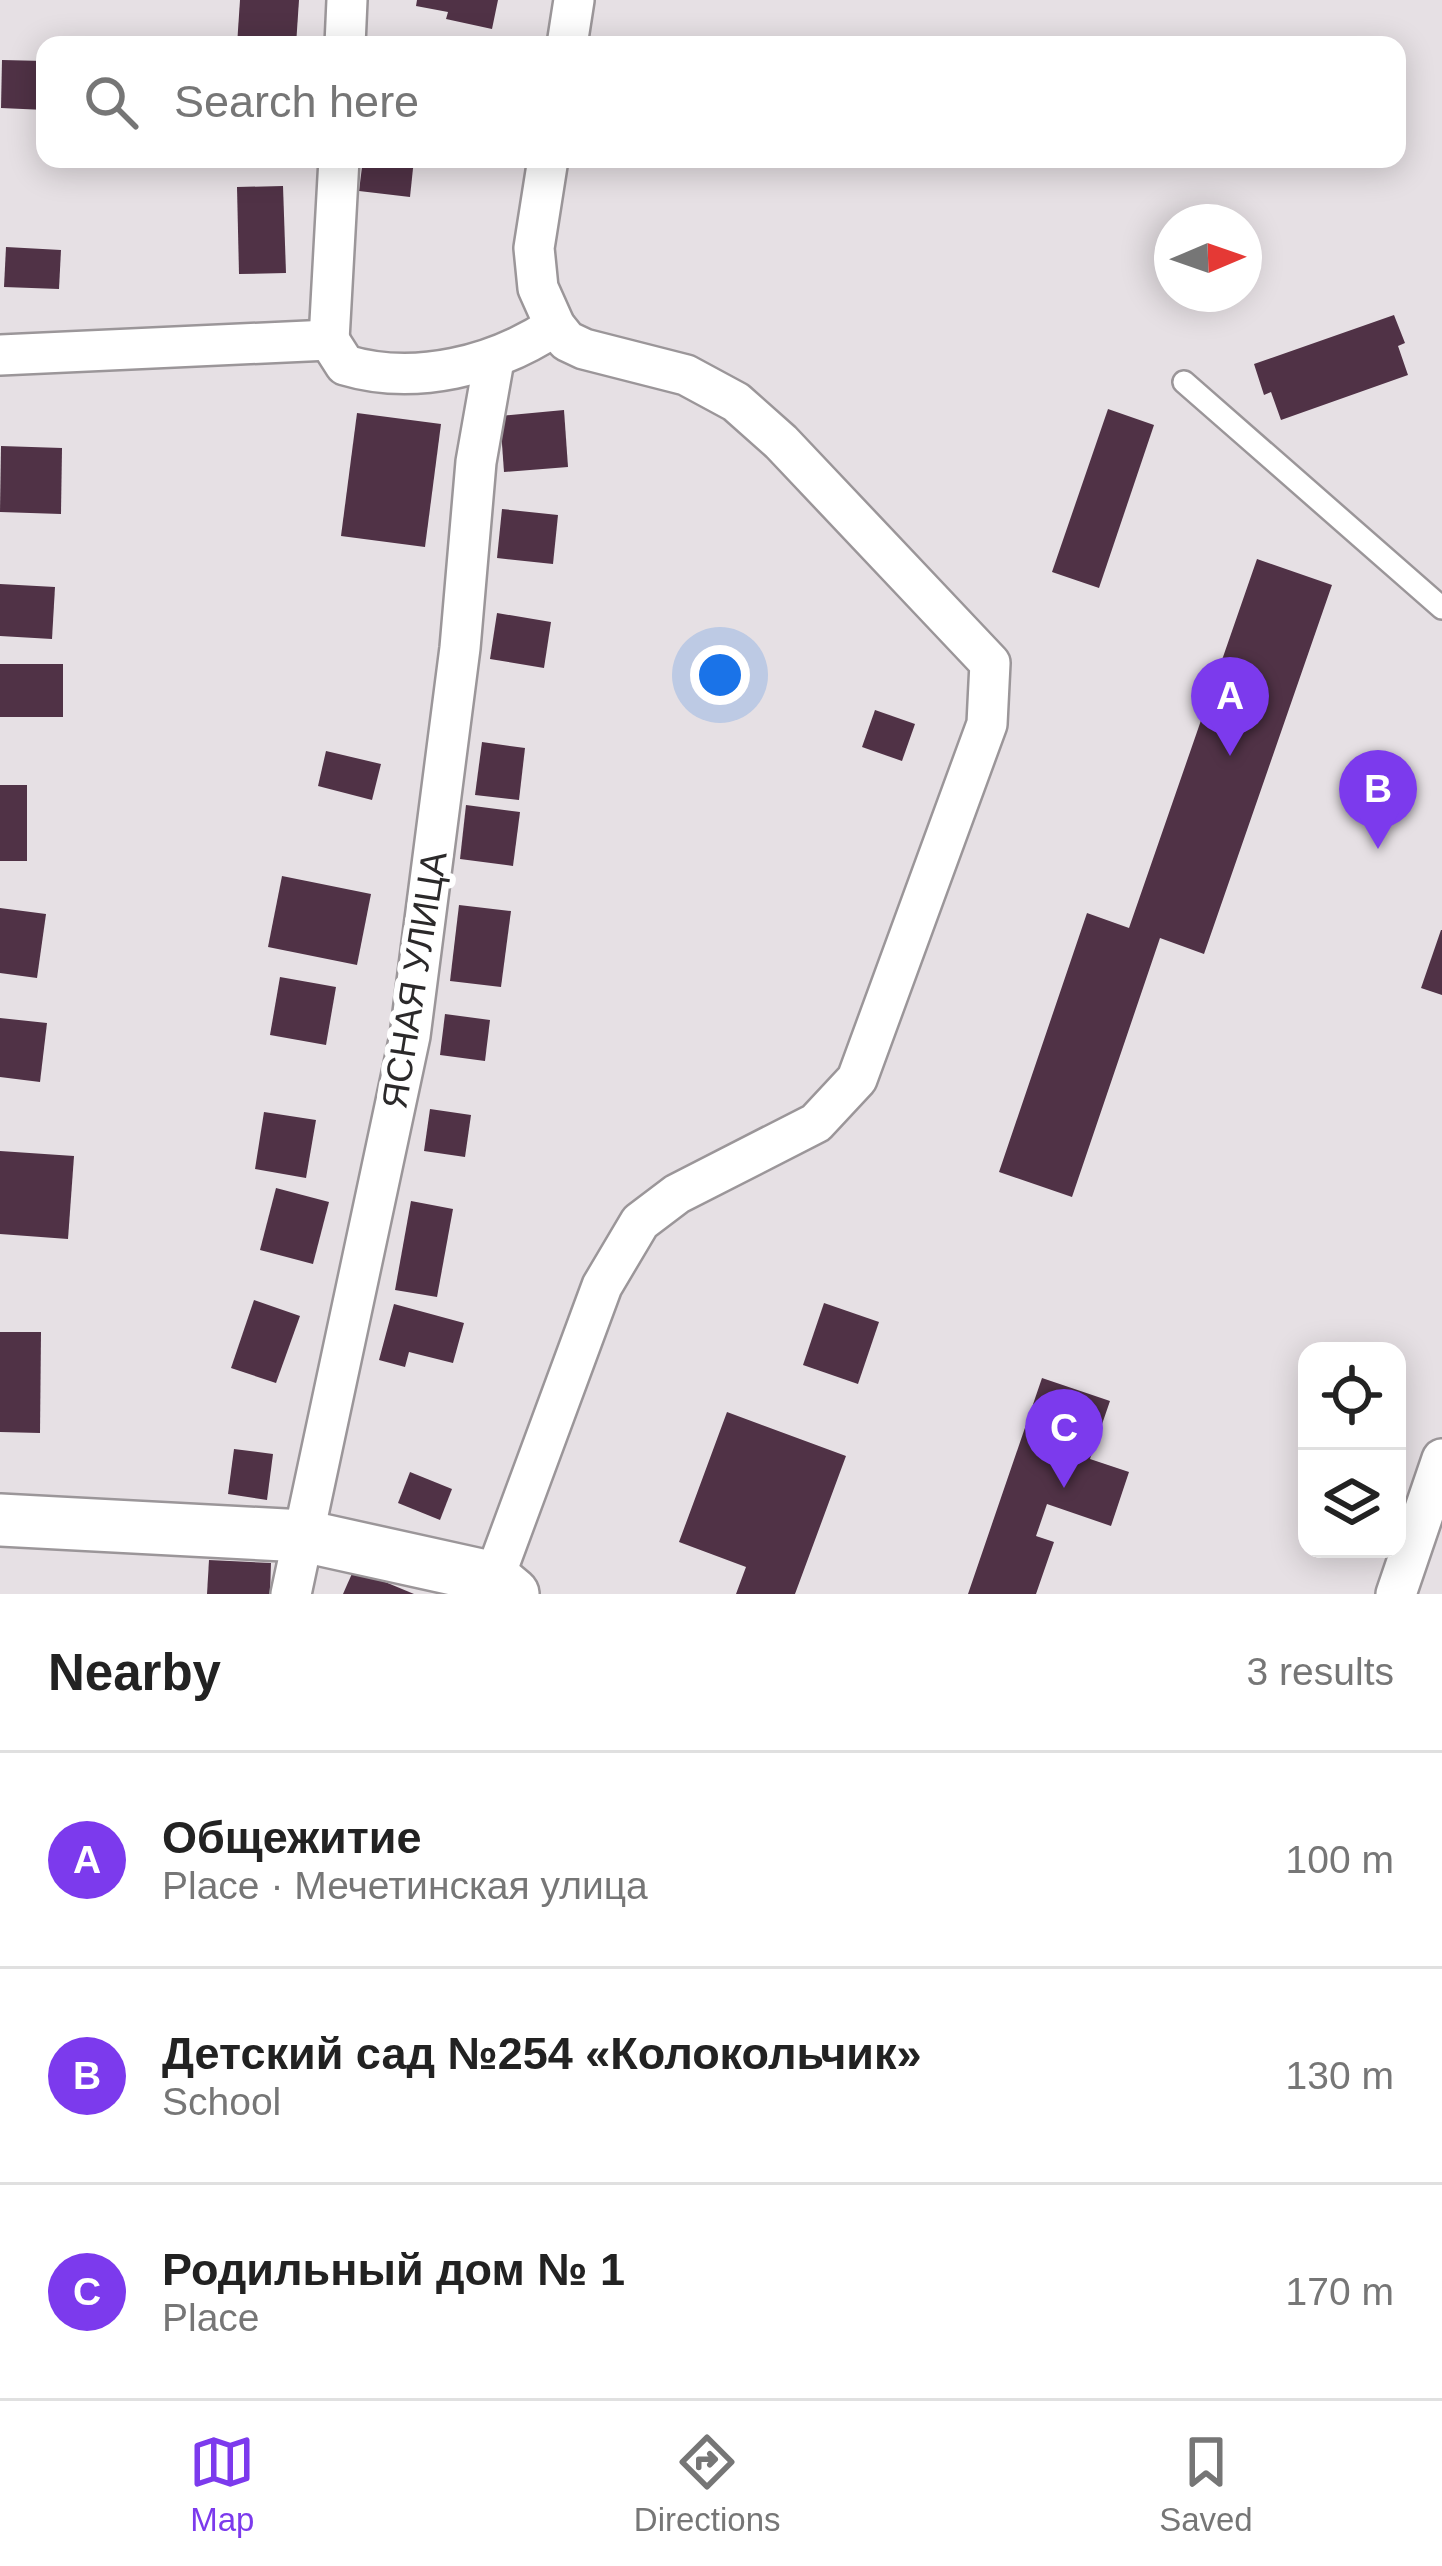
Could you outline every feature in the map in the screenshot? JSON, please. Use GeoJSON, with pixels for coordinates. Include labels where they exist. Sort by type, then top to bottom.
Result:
{"type":"FeatureCollection","features":[{"type":"Feature","properties":{"kind":"street"},"geometry":{"type":"LineString","coordinates":[[345,36],[347,0]]}},
{"type":"Feature","properties":{"kind":"street"},"geometry":{"type":"LineString","coordinates":[[568,36],[574,0]]}},
{"type":"Feature","properties":{"kind":"street"},"geometry":{"type":"LineString","coordinates":[[339,168],[329,340],[345,365],[387,375],[494,360],[555,326]]}},
{"type":"Feature","properties":{"kind":"street"},"geometry":{"type":"LineString","coordinates":[[0,1520],[304,1536],[504,1586],[602,1286],[640,1222],[677,1194],[816,1123],[857,1079],[987,724],[990,663],[781,442],[736,402],[686,375],[584,350],[567,341],[538,288],[534,248],[547,168]]}},
{"type":"Feature","properties":{"kind":"street"},"geometry":{"type":"LineString","coordinates":[[0,355],[329,340]]}},
{"type":"Feature","properties":{"kind":"street","name":"ЯСНАЯ УЛИЦА"},"geometry":{"type":"LineString","coordinates":[[291,1594],[410,1036],[457,670],[476,462],[494,360]]}},
{"type":"Feature","properties":{"kind":"street"},"geometry":{"type":"LineString","coordinates":[[1396,1594],[1442,1459]]}},
{"type":"Feature","properties":{"kind":"lane"},"geometry":{"type":"LineString","coordinates":[[1184,382],[1442,608]]}},
{"type":"Feature","properties":{"kind":"building"},"geometry":{"type":"Polygon","coordinates":[[[240,0],[299,0],[297,36],[238,36],[240,0]]]}},
{"type":"Feature","properties":{"kind":"building"},"geometry":{"type":"Polygon","coordinates":[[[417,0],[498,0],[492,29],[446,19],[448,12],[416,6],[417,0]]]}},
{"type":"Feature","properties":{"kind":"building"},"geometry":{"type":"Polygon","coordinates":[[[2,60],[36,61],[36,110],[1,108],[2,60]]]}},
{"type":"Feature","properties":{"kind":"building"},"geometry":{"type":"Polygon","coordinates":[[[362,168],[413,168],[410,197],[359,191],[362,168]]]}},
{"type":"Feature","properties":{"kind":"building"},"geometry":{"type":"Polygon","coordinates":[[[283,186],[286,273],[239,274],[237,187],[283,186]]]}},
{"type":"Feature","properties":{"kind":"building"},"geometry":{"type":"Polygon","coordinates":[[[6,247],[61,250],[59,289],[4,287],[6,247]]]}},
{"type":"Feature","properties":{"kind":"building"},"geometry":{"type":"Polygon","coordinates":[[[1394,315],[1405,343],[1398,346],[1408,375],[1281,420],[1271,392],[1264,395],[1254,364],[1394,315]]]}},
{"type":"Feature","properties":{"kind":"building"},"geometry":{"type":"Polygon","coordinates":[[[1108,409],[1154,425],[1099,588],[1052,572],[1108,409]]]}},
{"type":"Feature","properties":{"kind":"building"},"geometry":{"type":"Polygon","coordinates":[[[564,410],[568,467],[504,472],[500,416],[564,410]]]}},
{"type":"Feature","properties":{"kind":"building"},"geometry":{"type":"Polygon","coordinates":[[[357,413],[441,424],[425,547],[341,536],[357,413]]]}},
{"type":"Feature","properties":{"kind":"building"},"geometry":{"type":"Polygon","coordinates":[[[1,446],[62,448],[61,514],[0,512],[1,446]]]}},
{"type":"Feature","properties":{"kind":"building"},"geometry":{"type":"Polygon","coordinates":[[[502,509],[558,515],[553,564],[497,558],[502,509]]]}},
{"type":"Feature","properties":{"kind":"building"},"geometry":{"type":"Polygon","coordinates":[[[1257,559],[1332,585],[1204,954],[1160,938],[1072,1197],[999,1172],[1087,913],[1129,928],[1257,559]]]}},
{"type":"Feature","properties":{"kind":"building"},"geometry":{"type":"Polygon","coordinates":[[[0,584],[55,587],[52,639],[0,636],[0,584]]]}},
{"type":"Feature","properties":{"kind":"building"},"geometry":{"type":"Polygon","coordinates":[[[497,613],[551,622],[544,668],[490,659],[497,613]]]}},
{"type":"Feature","properties":{"kind":"building"},"geometry":{"type":"Polygon","coordinates":[[[0,664],[63,664],[63,717],[0,717],[0,664]]]}},
{"type":"Feature","properties":{"kind":"building"},"geometry":{"type":"Polygon","coordinates":[[[875,710],[915,724],[902,761],[862,747],[875,710]]]}},
{"type":"Feature","properties":{"kind":"building"},"geometry":{"type":"Polygon","coordinates":[[[482,742],[525,748],[519,800],[475,795],[482,742]]]}},
{"type":"Feature","properties":{"kind":"building"},"geometry":{"type":"Polygon","coordinates":[[[326,751],[381,764],[372,800],[318,786],[326,751]]]}},
{"type":"Feature","properties":{"kind":"building"},"geometry":{"type":"Polygon","coordinates":[[[0,785],[27,785],[27,861],[0,861],[0,785]]]}},
{"type":"Feature","properties":{"kind":"building"},"geometry":{"type":"Polygon","coordinates":[[[466,805],[520,812],[513,866],[460,859],[466,805]]]}},
{"type":"Feature","properties":{"kind":"building"},"geometry":{"type":"Polygon","coordinates":[[[282,876],[371,894],[357,965],[268,947],[282,876]]]}},
{"type":"Feature","properties":{"kind":"building"},"geometry":{"type":"Polygon","coordinates":[[[459,905],[511,911],[501,987],[450,981],[459,905]]]}},
{"type":"Feature","properties":{"kind":"building"},"geometry":{"type":"Polygon","coordinates":[[[0,908],[46,914],[37,978],[0,973],[0,908]]]}},
{"type":"Feature","properties":{"kind":"building"},"geometry":{"type":"Polygon","coordinates":[[[1442,930],[1442,995],[1421,988],[1442,930]]]}},
{"type":"Feature","properties":{"kind":"building"},"geometry":{"type":"Polygon","coordinates":[[[280,977],[336,987],[326,1045],[270,1035],[280,977]]]}},
{"type":"Feature","properties":{"kind":"building"},"geometry":{"type":"Polygon","coordinates":[[[445,1014],[490,1020],[485,1061],[440,1055],[445,1014]]]}},
{"type":"Feature","properties":{"kind":"building"},"geometry":{"type":"Polygon","coordinates":[[[0,1018],[47,1023],[40,1082],[0,1077],[0,1018]]]}},
{"type":"Feature","properties":{"kind":"building"},"geometry":{"type":"Polygon","coordinates":[[[430,1109],[471,1115],[465,1157],[424,1151],[430,1109]]]}},
{"type":"Feature","properties":{"kind":"building"},"geometry":{"type":"Polygon","coordinates":[[[264,1112],[316,1120],[306,1178],[255,1169],[264,1112]]]}},
{"type":"Feature","properties":{"kind":"building"},"geometry":{"type":"Polygon","coordinates":[[[0,1151],[74,1156],[68,1239],[0,1234],[0,1151]]]}},
{"type":"Feature","properties":{"kind":"building"},"geometry":{"type":"Polygon","coordinates":[[[276,1188],[329,1202],[313,1264],[260,1250],[276,1188]]]}},
{"type":"Feature","properties":{"kind":"building"},"geometry":{"type":"Polygon","coordinates":[[[411,1201],[453,1209],[437,1297],[395,1290],[411,1201]]]}},
{"type":"Feature","properties":{"kind":"building"},"geometry":{"type":"Polygon","coordinates":[[[254,1300],[300,1316],[276,1383],[231,1368],[254,1300]]]}},
{"type":"Feature","properties":{"kind":"building"},"geometry":{"type":"Polygon","coordinates":[[[824,1303],[879,1322],[858,1384],[803,1365],[824,1303]]]}},
{"type":"Feature","properties":{"kind":"building"},"geometry":{"type":"Polygon","coordinates":[[[394,1304],[464,1323],[453,1363],[409,1352],[405,1367],[379,1360],[394,1304]]]}},
{"type":"Feature","properties":{"kind":"building"},"geometry":{"type":"Polygon","coordinates":[[[0,1332],[41,1332],[40,1433],[0,1432],[0,1332]]]}},
{"type":"Feature","properties":{"kind":"building"},"geometry":{"type":"Polygon","coordinates":[[[1042,1378],[1110,1401],[1090,1459],[1129,1472],[1111,1526],[1047,1504],[1036,1536],[1054,1542],[1036,1594],[968,1594],[1042,1378]]]}},
{"type":"Feature","properties":{"kind":"building"},"geometry":{"type":"Polygon","coordinates":[[[727,1412],[846,1456],[795,1594],[736,1594],[746,1567],[679,1542],[727,1412]]]}},
{"type":"Feature","properties":{"kind":"building"},"geometry":{"type":"Polygon","coordinates":[[[234,1449],[273,1454],[267,1500],[228,1494],[234,1449]]]}},
{"type":"Feature","properties":{"kind":"building"},"geometry":{"type":"Polygon","coordinates":[[[410,1472],[452,1489],[440,1520],[398,1503],[410,1472]]]}},
{"type":"Feature","properties":{"kind":"building"},"geometry":{"type":"Polygon","coordinates":[[[209,1560],[271,1563],[270,1594],[207,1594],[209,1560]]]}},
{"type":"Feature","properties":{"kind":"building"},"geometry":{"type":"Polygon","coordinates":[[[354,1569],[414,1594],[343,1594],[354,1569]]]}},
{"type":"Feature","properties":{"kind":"place","name":"Общежитие"},"geometry":{"type":"Point","coordinates":[1230,756]}},
{"type":"Feature","properties":{"kind":"place","name":"Детский сад №254 «Колокольчик»"},"geometry":{"type":"Point","coordinates":[1378,849]}},
{"type":"Feature","properties":{"kind":"place","name":"Родильный дом № 1"},"geometry":{"type":"Point","coordinates":[1064,1488]}}]}
